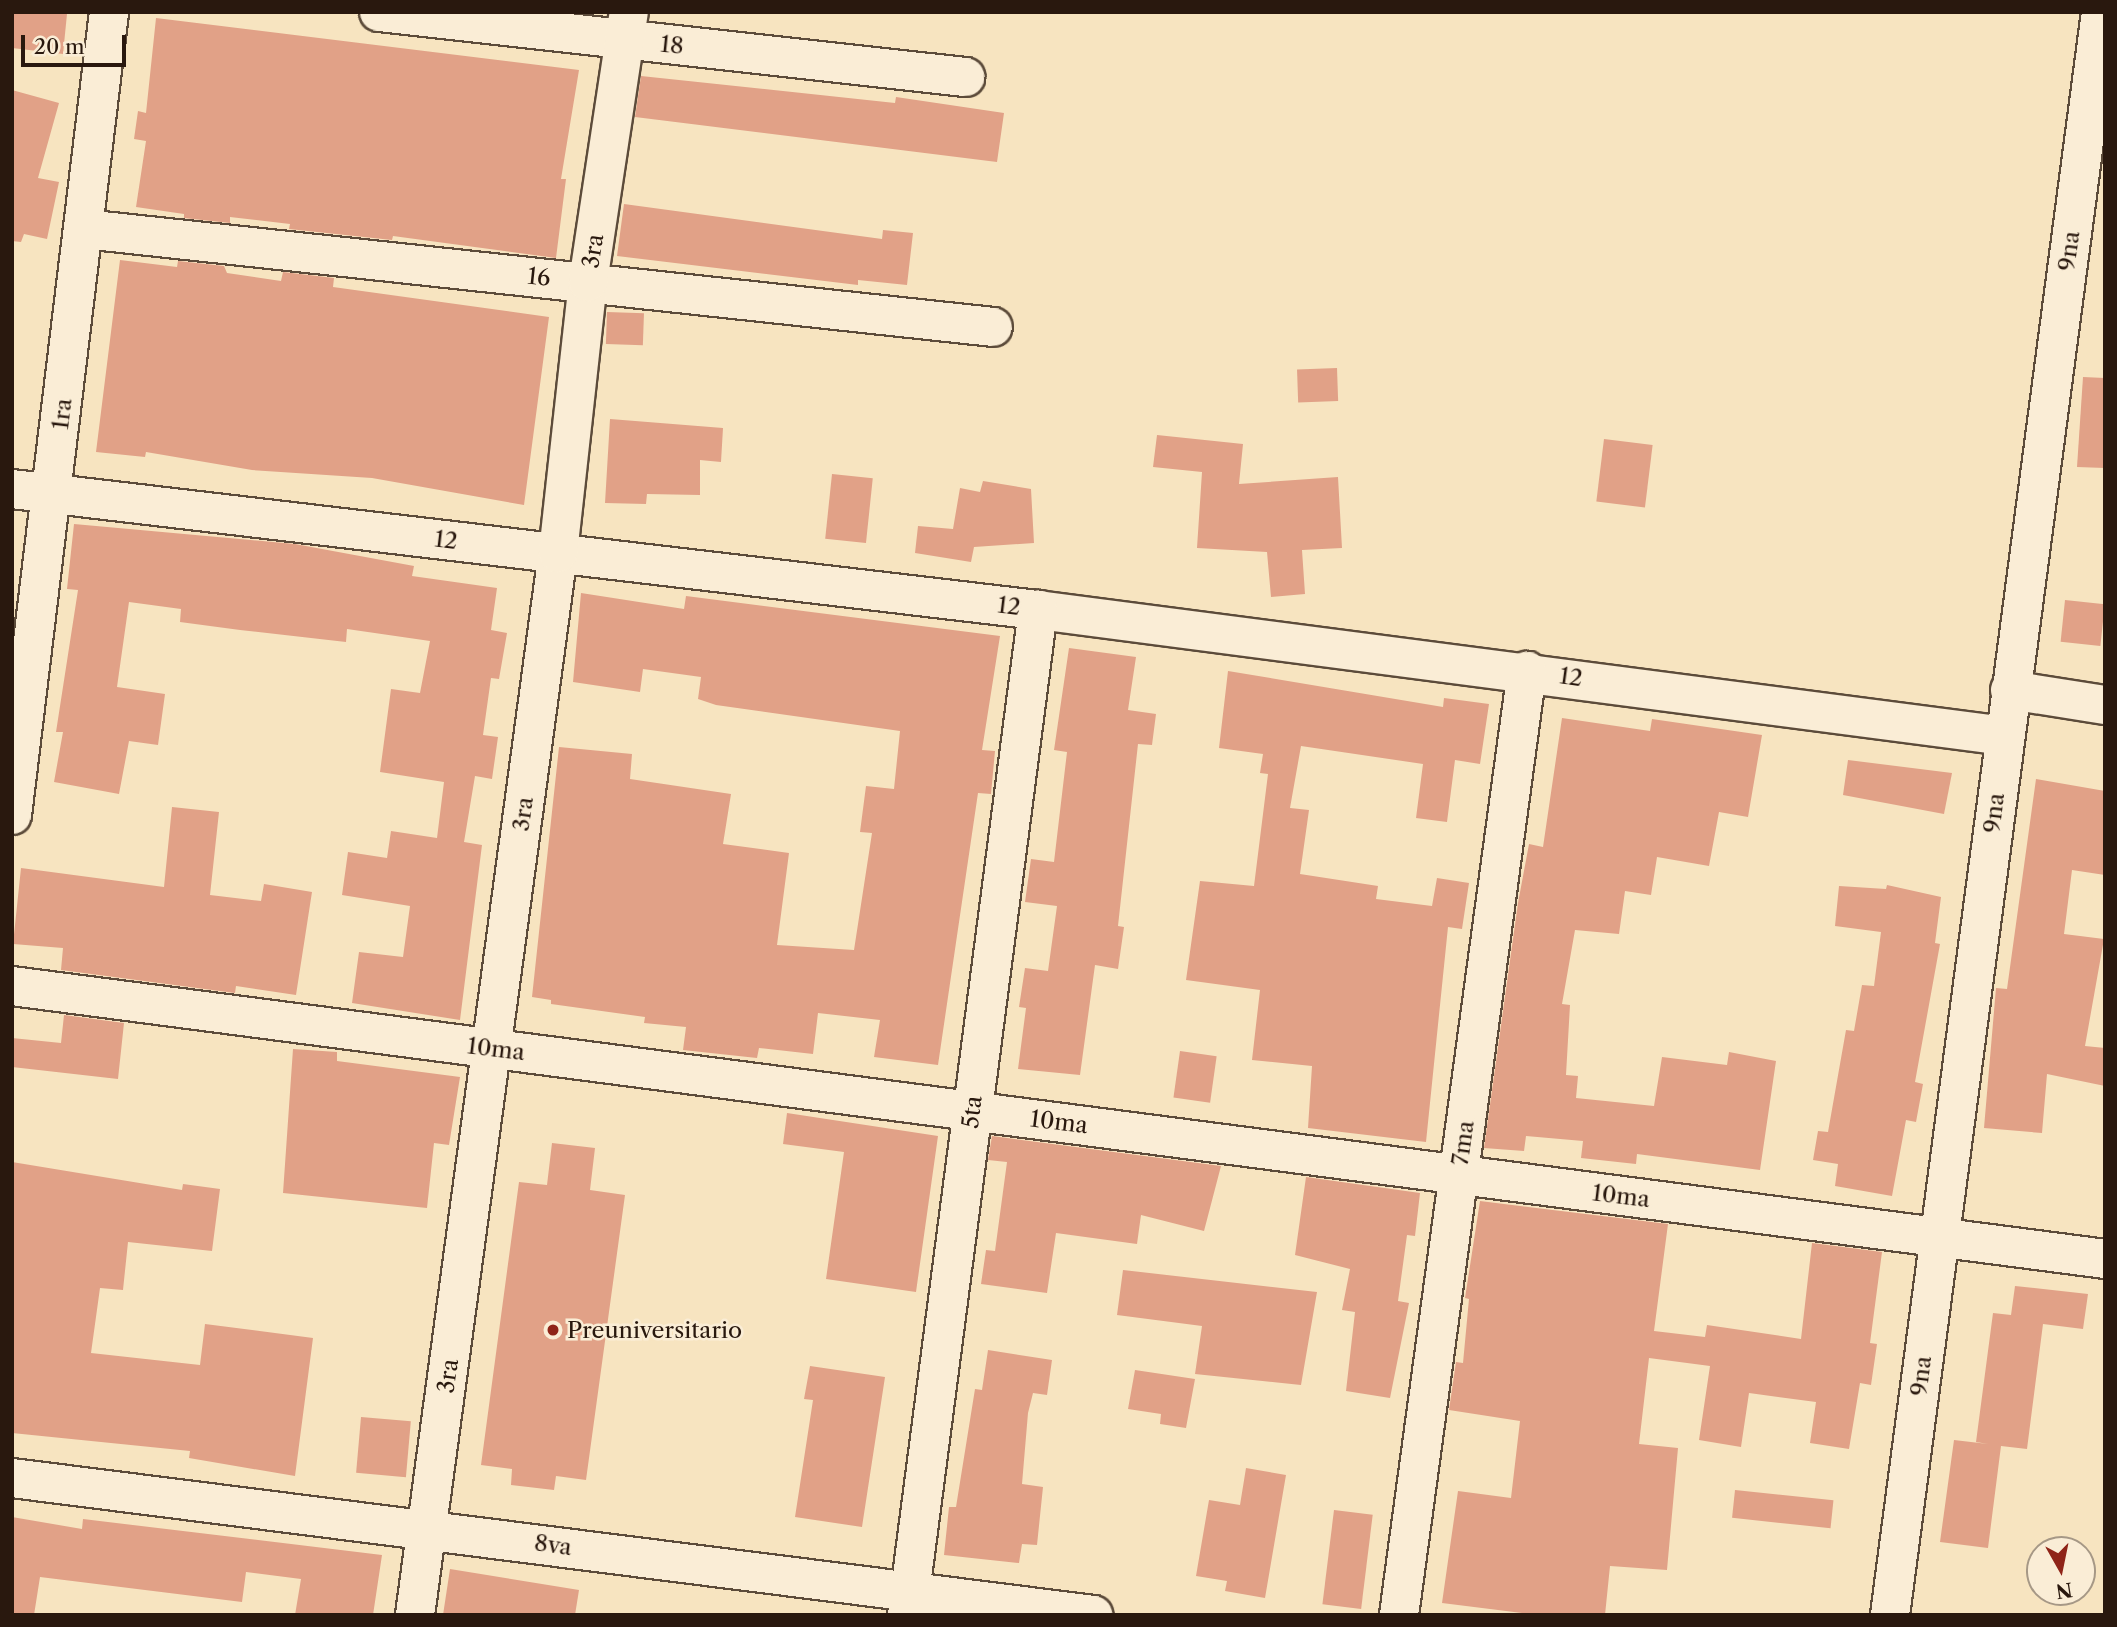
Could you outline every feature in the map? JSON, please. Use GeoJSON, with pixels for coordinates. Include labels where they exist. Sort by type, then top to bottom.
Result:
{"type":"FeatureCollection","features":[{"type":"Feature","properties":{"kind":"street","name":"1ra"},"geometry":{"type":"LineString","coordinates":[[12,815],[53,494],[109,12]]}},
{"type":"Feature","properties":{"kind":"street","name":"18"},"geometry":{"type":"LineString","coordinates":[[379,12],[627,26],[965,77]]}},
{"type":"Feature","properties":{"kind":"street","name":"9na"},"geometry":{"type":"LineString","coordinates":[[1890,1615],[2101,12]]}},
{"type":"Feature","properties":{"kind":"street","name":"3ra"},"geometry":{"type":"LineString","coordinates":[[415,1615],[558,553],[588,282],[627,26]]}},
{"type":"Feature","properties":{"kind":"street","name":"16"},"geometry":{"type":"LineString","coordinates":[[84,229],[993,327]]}},
{"type":"Feature","properties":{"kind":"street","name":"12"},"geometry":{"type":"LineString","coordinates":[[12,489],[1038,610],[1527,671],[2004,736]]}},
{"type":"Feature","properties":{"kind":"street","name":"5ta"},"geometry":{"type":"LineString","coordinates":[[908,1604],[1038,610]]}},
{"type":"Feature","properties":{"kind":"street","name":"7ma"},"geometry":{"type":"LineString","coordinates":[[1399,1615],[1527,671]]}},
{"type":"Feature","properties":{"kind":"street"},"geometry":{"type":"LineString","coordinates":[[2010,690],[2105,705]]}},
{"type":"Feature","properties":{"kind":"street","name":"10ma"},"geometry":{"type":"LineString","coordinates":[[12,986],[2105,1259]]}},
{"type":"Feature","properties":{"kind":"street","name":"8va"},"geometry":{"type":"LineString","coordinates":[[12,1478],[427,1528],[908,1604],[1093,1615]]}},
{"type":"Feature","properties":{"kind":"building"},"geometry":{"type":"Polygon","coordinates":[[[12,12],[67,14],[63,54],[12,48],[12,12]]]}},
{"type":"Feature","properties":{"kind":"building"},"geometry":{"type":"Polygon","coordinates":[[[156,18],[579,70],[561,179],[566,179],[556,258],[393,236],[392,240],[289,229],[290,224],[230,217],[230,223],[184,218],[184,214],[136,207],[146,141],[134,139],[138,111],[146,113],[156,18]]]}},
{"type":"Feature","properties":{"kind":"building"},"geometry":{"type":"Polygon","coordinates":[[[641,76],[895,103],[896,97],[1004,113],[997,162],[635,117],[641,76]]]}},
{"type":"Feature","properties":{"kind":"building"},"geometry":{"type":"Polygon","coordinates":[[[12,90],[59,103],[38,178],[59,182],[47,239],[24,234],[21,242],[12,241],[12,90]]]}},
{"type":"Feature","properties":{"kind":"building"},"geometry":{"type":"Polygon","coordinates":[[[624,204],[882,239],[883,230],[913,233],[907,285],[858,280],[858,285],[617,256],[624,204]]]}},
{"type":"Feature","properties":{"kind":"building"},"geometry":{"type":"Polygon","coordinates":[[[120,260],[177,267],[178,261],[224,266],[227,273],[281,281],[283,272],[334,278],[333,287],[549,317],[524,505],[372,478],[252,470],[146,452],[145,457],[96,452],[120,260]]]}},
{"type":"Feature","properties":{"kind":"building"},"geometry":{"type":"Polygon","coordinates":[[[607,312],[644,313],[643,345],[606,344],[607,312]]]}},
{"type":"Feature","properties":{"kind":"building"},"geometry":{"type":"Polygon","coordinates":[[[1337,368],[1338,401],[1298,402],[1297,369],[1337,368]]]}},
{"type":"Feature","properties":{"kind":"building"},"geometry":{"type":"Polygon","coordinates":[[[2083,377],[2105,378],[2105,468],[2077,467],[2083,377]]]}},
{"type":"Feature","properties":{"kind":"building"},"geometry":{"type":"Polygon","coordinates":[[[610,419],[723,428],[721,462],[700,460],[700,495],[647,494],[646,504],[605,503],[610,419]]]}},
{"type":"Feature","properties":{"kind":"building"},"geometry":{"type":"Polygon","coordinates":[[[1157,435],[1243,444],[1239,484],[1338,477],[1342,548],[1302,550],[1305,594],[1271,597],[1267,552],[1197,548],[1202,472],[1153,467],[1157,435]]]}},
{"type":"Feature","properties":{"kind":"building"},"geometry":{"type":"Polygon","coordinates":[[[1604,439],[1653,445],[1645,508],[1596,502],[1604,439]]]}},
{"type":"Feature","properties":{"kind":"building"},"geometry":{"type":"Polygon","coordinates":[[[832,474],[873,478],[866,543],[825,539],[832,474]]]}},
{"type":"Feature","properties":{"kind":"building"},"geometry":{"type":"Polygon","coordinates":[[[983,481],[1031,489],[1034,543],[974,547],[971,562],[915,553],[918,526],[953,529],[960,488],[980,492],[983,481]]]}},
{"type":"Feature","properties":{"kind":"building"},"geometry":{"type":"Polygon","coordinates":[[[74,524],[295,544],[414,566],[412,576],[497,588],[491,630],[507,633],[499,679],[491,678],[483,735],[498,737],[492,779],[475,776],[464,842],[482,845],[460,1020],[352,1003],[359,952],[403,957],[410,906],[342,895],[348,852],[387,858],[391,831],[437,838],[444,782],[380,772],[391,689],[420,693],[430,641],[347,629],[346,642],[240,630],[180,622],[181,609],[129,602],[117,687],[165,694],[158,745],[129,741],[119,794],[54,782],[63,732],[56,732],[78,590],[67,589],[74,524]]]}},
{"type":"Feature","properties":{"kind":"building"},"geometry":{"type":"Polygon","coordinates":[[[581,593],[684,609],[686,596],[1000,636],[982,750],[995,751],[991,794],[978,793],[938,1065],[874,1057],[880,1020],[818,1013],[813,1054],[759,1048],[757,1058],[683,1050],[686,1027],[644,1023],[645,1017],[551,1004],[551,1000],[532,997],[559,747],[632,754],[630,779],[731,794],[723,844],[789,853],[777,945],[854,950],[872,833],[860,832],[866,786],[894,789],[900,731],[716,705],[698,699],[701,677],[643,669],[640,692],[573,682],[581,593]]]}},
{"type":"Feature","properties":{"kind":"building"},"geometry":{"type":"Polygon","coordinates":[[[2065,600],[2105,604],[2100,646],[2061,642],[2065,600]]]}},
{"type":"Feature","properties":{"kind":"building"},"geometry":{"type":"Polygon","coordinates":[[[1069,648],[1136,657],[1128,710],[1156,714],[1152,745],[1138,744],[1118,926],[1124,927],[1118,969],[1095,965],[1080,1075],[1018,1069],[1026,1008],[1019,1007],[1025,968],[1048,971],[1057,906],[1025,902],[1031,859],[1054,862],[1067,752],[1054,750],[1069,648]]]}},
{"type":"Feature","properties":{"kind":"building"},"geometry":{"type":"Polygon","coordinates":[[[1228,671],[1443,707],[1444,698],[1489,704],[1480,764],[1455,760],[1447,822],[1416,818],[1423,764],[1301,746],[1290,808],[1309,810],[1300,874],[1378,886],[1376,899],[1432,906],[1437,878],[1469,883],[1462,929],[1448,927],[1426,1142],[1308,1128],[1312,1066],[1252,1060],[1260,990],[1186,980],[1200,881],[1254,886],[1268,774],[1260,773],[1263,754],[1219,748],[1228,671]]]}},
{"type":"Feature","properties":{"kind":"building"},"geometry":{"type":"Polygon","coordinates":[[[1562,718],[1650,731],[1652,719],[1762,735],[1748,817],[1719,812],[1709,866],[1657,857],[1651,895],[1625,891],[1619,934],[1575,930],[1562,1004],[1570,1005],[1566,1075],[1578,1076],[1576,1098],[1654,1106],[1662,1057],[1727,1065],[1729,1052],[1776,1061],[1760,1170],[1637,1154],[1636,1164],[1581,1158],[1583,1141],[1526,1136],[1524,1151],[1484,1148],[1518,903],[1529,844],[1543,847],[1562,718]]]}},
{"type":"Feature","properties":{"kind":"building"},"geometry":{"type":"Polygon","coordinates":[[[1848,760],[1952,773],[1944,814],[1843,795],[1848,760]]]}},
{"type":"Feature","properties":{"kind":"building"},"geometry":{"type":"Polygon","coordinates":[[[2036,779],[2105,791],[2105,875],[2072,870],[2064,934],[2104,939],[2085,1046],[2105,1048],[2105,1086],[2047,1074],[2042,1133],[1984,1128],[1996,988],[2007,989],[2036,779]]]}},
{"type":"Feature","properties":{"kind":"building"},"geometry":{"type":"Polygon","coordinates":[[[172,807],[219,812],[210,895],[261,901],[264,884],[312,892],[296,995],[236,986],[235,993],[61,970],[63,948],[13,944],[21,868],[164,887],[172,807]]]}},
{"type":"Feature","properties":{"kind":"building"},"geometry":{"type":"Polygon","coordinates":[[[1887,885],[1941,897],[1935,943],[1940,944],[1915,1082],[1923,1084],[1916,1122],[1906,1120],[1892,1196],[1835,1186],[1838,1164],[1813,1160],[1818,1131],[1828,1132],[1846,1030],[1854,1031],[1862,985],[1874,986],[1881,932],[1835,926],[1839,886],[1886,889],[1887,885]]]}},
{"type":"Feature","properties":{"kind":"building"},"geometry":{"type":"Polygon","coordinates":[[[64,1015],[124,1023],[118,1079],[12,1067],[12,1038],[61,1043],[64,1015]]]}},
{"type":"Feature","properties":{"kind":"building"},"geometry":{"type":"Polygon","coordinates":[[[293,1049],[337,1052],[337,1061],[460,1077],[449,1145],[434,1143],[427,1208],[283,1193],[293,1049]]]}},
{"type":"Feature","properties":{"kind":"building"},"geometry":{"type":"Polygon","coordinates":[[[1180,1051],[1217,1056],[1210,1103],[1173,1098],[1180,1051]]]}},
{"type":"Feature","properties":{"kind":"building"},"geometry":{"type":"Polygon","coordinates":[[[787,1113],[938,1136],[916,1292],[826,1279],[844,1152],[783,1144],[787,1113]]]}},
{"type":"Feature","properties":{"kind":"building"},"geometry":{"type":"Polygon","coordinates":[[[992,1136],[1221,1166],[1204,1231],[1141,1215],[1137,1244],[1056,1233],[1047,1293],[981,1284],[986,1250],[995,1251],[1007,1162],[988,1160],[992,1136]]]}},
{"type":"Feature","properties":{"kind":"building","name":"Preuniversitario"},"geometry":{"type":"Polygon","coordinates":[[[552,1143],[595,1148],[590,1190],[625,1195],[586,1480],[556,1476],[554,1490],[511,1485],[512,1469],[481,1465],[519,1182],[547,1185],[552,1143]]]}},
{"type":"Feature","properties":{"kind":"building"},"geometry":{"type":"Polygon","coordinates":[[[12,1162],[182,1190],[183,1184],[220,1189],[212,1251],[128,1242],[123,1290],[100,1288],[91,1353],[200,1365],[205,1324],[313,1338],[295,1476],[189,1458],[190,1451],[12,1433],[12,1162]]]}},
{"type":"Feature","properties":{"kind":"building"},"geometry":{"type":"Polygon","coordinates":[[[1306,1177],[1420,1193],[1415,1236],[1407,1235],[1398,1301],[1409,1303],[1390,1398],[1346,1391],[1355,1312],[1342,1310],[1350,1269],[1295,1255],[1306,1177]]]}},
{"type":"Feature","properties":{"kind":"building"},"geometry":{"type":"Polygon","coordinates":[[[1480,1201],[1668,1224],[1654,1331],[1705,1337],[1707,1325],[1801,1339],[1812,1243],[1882,1252],[1870,1343],[1877,1344],[1871,1385],[1860,1383],[1849,1449],[1810,1443],[1816,1402],[1749,1393],[1741,1447],[1699,1440],[1710,1366],[1649,1358],[1639,1444],[1678,1448],[1667,1570],[1610,1566],[1605,1615],[1538,1615],[1442,1603],[1458,1491],[1511,1498],[1520,1421],[1449,1410],[1456,1362],[1463,1363],[1469,1299],[1465,1298],[1480,1201]]]}},
{"type":"Feature","properties":{"kind":"building"},"geometry":{"type":"Polygon","coordinates":[[[1123,1270],[1317,1292],[1301,1385],[1195,1374],[1202,1326],[1117,1315],[1123,1270]]]}},
{"type":"Feature","properties":{"kind":"building"},"geometry":{"type":"Polygon","coordinates":[[[2015,1286],[2088,1294],[2083,1329],[2043,1324],[2027,1449],[2001,1446],[1988,1548],[1940,1542],[1954,1440],[1988,1444],[1976,1442],[1993,1313],[2011,1315],[2015,1286]]]}},
{"type":"Feature","properties":{"kind":"building"},"geometry":{"type":"Polygon","coordinates":[[[988,1350],[1052,1360],[1047,1395],[1033,1393],[1028,1413],[1022,1484],[1043,1487],[1037,1545],[1022,1544],[1019,1563],[944,1555],[949,1507],[956,1507],[975,1389],[982,1390],[988,1350]]]}},
{"type":"Feature","properties":{"kind":"building"},"geometry":{"type":"Polygon","coordinates":[[[810,1366],[885,1377],[862,1527],[795,1517],[813,1400],[804,1399],[810,1366]]]}},
{"type":"Feature","properties":{"kind":"building"},"geometry":{"type":"Polygon","coordinates":[[[1135,1370],[1195,1379],[1186,1428],[1160,1424],[1161,1414],[1128,1409],[1135,1370]]]}},
{"type":"Feature","properties":{"kind":"building"},"geometry":{"type":"Polygon","coordinates":[[[361,1417],[411,1421],[406,1477],[356,1473],[361,1417]]]}},
{"type":"Feature","properties":{"kind":"building"},"geometry":{"type":"Polygon","coordinates":[[[1246,1468],[1286,1475],[1265,1598],[1225,1591],[1227,1581],[1196,1576],[1209,1500],[1240,1505],[1246,1468]]]}},
{"type":"Feature","properties":{"kind":"building"},"geometry":{"type":"Polygon","coordinates":[[[1735,1490],[1833,1500],[1831,1528],[1732,1518],[1735,1490]]]}},
{"type":"Feature","properties":{"kind":"building"},"geometry":{"type":"Polygon","coordinates":[[[1334,1510],[1373,1515],[1361,1609],[1322,1604],[1334,1510]]]}},
{"type":"Feature","properties":{"kind":"building"},"geometry":{"type":"Polygon","coordinates":[[[12,1517],[82,1529],[83,1519],[382,1555],[373,1615],[295,1615],[301,1579],[246,1572],[242,1602],[40,1577],[34,1615],[12,1615],[12,1517]]]}},
{"type":"Feature","properties":{"kind":"building"},"geometry":{"type":"Polygon","coordinates":[[[450,1569],[579,1590],[575,1615],[443,1615],[450,1569]]]}},
{"type":"Feature","properties":{"kind":"place","name":"Preuniversitario"},"geometry":{"type":"Point","coordinates":[553,1330]}}]}
